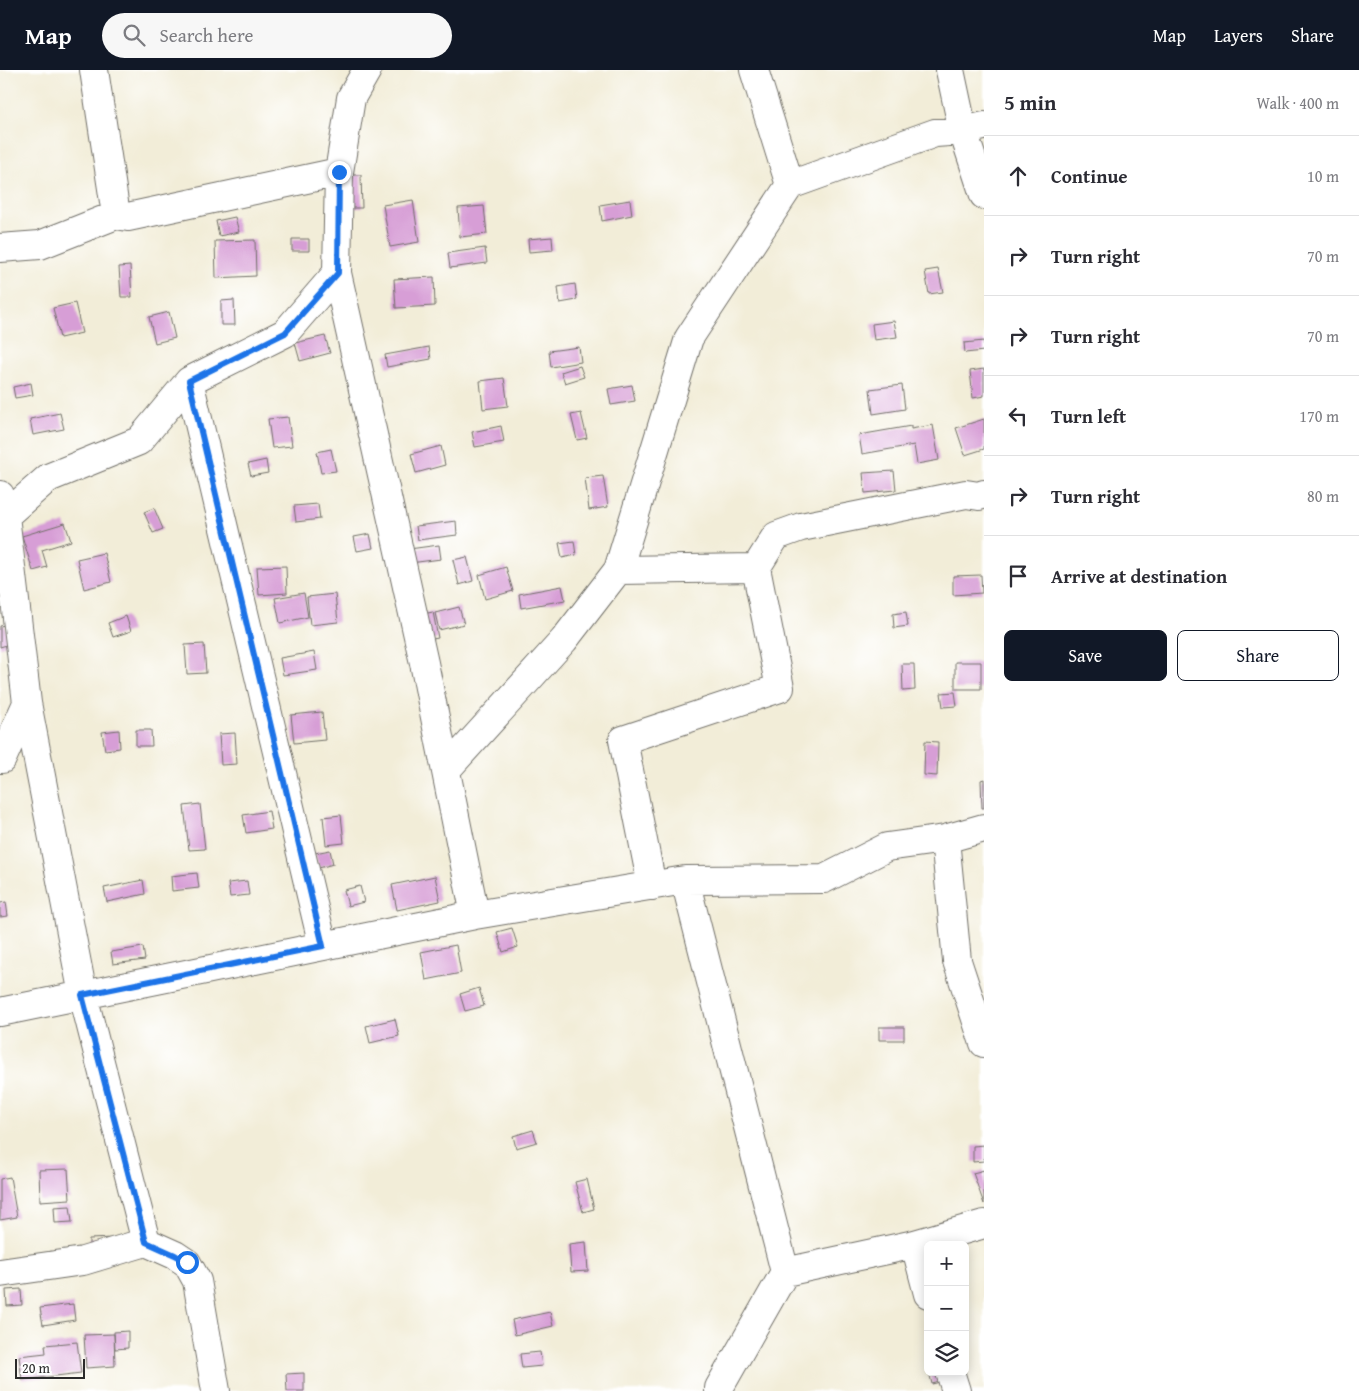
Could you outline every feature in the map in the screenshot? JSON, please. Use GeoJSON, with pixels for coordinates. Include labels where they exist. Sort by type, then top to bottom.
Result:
{"type":"FeatureCollection","features":[{"type":"Feature","properties":{"kind":"street"},"geometry":{"type":"LineString","coordinates":[[94,70],[116,215]]}},
{"type":"Feature","properties":{"kind":"street"},"geometry":{"type":"LineString","coordinates":[[366,70],[351,98],[339,172],[338,273],[424,663],[475,915]]}},
{"type":"Feature","properties":{"kind":"street"},"geometry":{"type":"LineString","coordinates":[[754,70],[790,185]]}},
{"type":"Feature","properties":{"kind":"street"},"geometry":{"type":"LineString","coordinates":[[950,70],[974,128],[984,196]]}},
{"type":"Feature","properties":{"kind":"street"},"geometry":{"type":"LineString","coordinates":[[446,770],[564,640],[618,570],[689,338],[790,185],[935,133],[974,128]]}},
{"type":"Feature","properties":{"kind":"street"},"geometry":{"type":"LineString","coordinates":[[0,248],[40,245],[116,215],[128,217],[339,172]]}},
{"type":"Feature","properties":{"kind":"street"},"geometry":{"type":"LineString","coordinates":[[146,1242],[82,995],[27,703],[2,505],[48,478],[138,441],[189,381],[285,333],[338,273]]}},
{"type":"Feature","properties":{"kind":"street"},"geometry":{"type":"LineString","coordinates":[[189,381],[323,946]]}},
{"type":"Feature","properties":{"kind":"street"},"geometry":{"type":"LineString","coordinates":[[652,886],[622,740],[780,688],[756,568],[776,536],[801,527],[966,494],[979,496],[984,494]]}},
{"type":"Feature","properties":{"kind":"street"},"geometry":{"type":"LineString","coordinates":[[618,570],[756,568]]}},
{"type":"Feature","properties":{"kind":"street"},"geometry":{"type":"LineString","coordinates":[[0,759],[2,759],[27,703]]}},
{"type":"Feature","properties":{"kind":"street"},"geometry":{"type":"LineString","coordinates":[[0,1012],[475,915],[685,880],[824,879],[887,847],[945,839],[984,828]]}},
{"type":"Feature","properties":{"kind":"street"},"geometry":{"type":"LineString","coordinates":[[945,839],[957,961],[984,1043]]}},
{"type":"Feature","properties":{"kind":"street"},"geometry":{"type":"LineString","coordinates":[[685,880],[785,1272],[719,1388],[720,1391]]}},
{"type":"Feature","properties":{"kind":"street"},"geometry":{"type":"LineString","coordinates":[[785,1272],[915,1244],[984,1224]]}},
{"type":"Feature","properties":{"kind":"street"},"geometry":{"type":"LineString","coordinates":[[0,1273],[83,1261],[146,1242],[175,1255],[187,1262],[197,1281],[216,1391]]}},
{"type":"Feature","properties":{"kind":"street"},"geometry":{"type":"LineString","coordinates":[[915,1244],[926,1286]]}},
{"type":"Feature","properties":{"kind":"street"},"geometry":{"type":"LineString","coordinates":[[951,1376],[956,1391]]}},
{"type":"Feature","properties":{"kind":"building"},"geometry":{"type":"Polygon","coordinates":[[[348,175],[361,175],[362,208],[349,208],[348,175]]]}},
{"type":"Feature","properties":{"kind":"building"},"geometry":{"type":"Polygon","coordinates":[[[413,200],[419,242],[390,247],[383,205],[413,200]]]}},
{"type":"Feature","properties":{"kind":"building"},"geometry":{"type":"Polygon","coordinates":[[[630,200],[632,215],[602,221],[600,205],[630,200]]]}},
{"type":"Feature","properties":{"kind":"building"},"geometry":{"type":"Polygon","coordinates":[[[484,206],[487,234],[460,237],[458,208],[484,206]]]}},
{"type":"Feature","properties":{"kind":"building"},"geometry":{"type":"Polygon","coordinates":[[[235,217],[239,232],[219,236],[216,221],[235,217]]]}},
{"type":"Feature","properties":{"kind":"building"},"geometry":{"type":"Polygon","coordinates":[[[552,237],[553,250],[529,252],[528,239],[552,237]]]}},
{"type":"Feature","properties":{"kind":"building"},"geometry":{"type":"Polygon","coordinates":[[[292,239],[309,239],[309,251],[292,251],[292,239]]]}},
{"type":"Feature","properties":{"kind":"building"},"geometry":{"type":"Polygon","coordinates":[[[255,240],[256,276],[216,278],[215,241],[255,240]]]}},
{"type":"Feature","properties":{"kind":"building"},"geometry":{"type":"Polygon","coordinates":[[[485,248],[487,263],[450,268],[448,253],[485,248]]]}},
{"type":"Feature","properties":{"kind":"building"},"geometry":{"type":"Polygon","coordinates":[[[130,266],[132,297],[121,297],[119,267],[130,266]]]}},
{"type":"Feature","properties":{"kind":"building"},"geometry":{"type":"Polygon","coordinates":[[[938,269],[943,292],[929,294],[925,271],[938,269]]]}},
{"type":"Feature","properties":{"kind":"building"},"geometry":{"type":"Polygon","coordinates":[[[434,277],[435,306],[396,308],[394,279],[434,277]]]}},
{"type":"Feature","properties":{"kind":"building"},"geometry":{"type":"Polygon","coordinates":[[[575,284],[577,300],[560,303],[558,287],[575,284]]]}},
{"type":"Feature","properties":{"kind":"building"},"geometry":{"type":"Polygon","coordinates":[[[234,300],[235,325],[221,325],[221,301],[234,300]]]}},
{"type":"Feature","properties":{"kind":"building"},"geometry":{"type":"Polygon","coordinates":[[[75,303],[82,333],[60,338],[53,308],[75,303]]]}},
{"type":"Feature","properties":{"kind":"building"},"geometry":{"type":"Polygon","coordinates":[[[169,312],[175,338],[155,343],[149,317],[169,312]]]}},
{"type":"Feature","properties":{"kind":"building"},"geometry":{"type":"Polygon","coordinates":[[[894,321],[897,337],[874,340],[872,324],[894,321]]]}},
{"type":"Feature","properties":{"kind":"building"},"geometry":{"type":"Polygon","coordinates":[[[325,336],[330,353],[300,361],[295,343],[325,336]]]}},
{"type":"Feature","properties":{"kind":"building"},"geometry":{"type":"Polygon","coordinates":[[[984,341],[984,351],[965,353],[964,343],[984,341]]]}},
{"type":"Feature","properties":{"kind":"building"},"geometry":{"type":"Polygon","coordinates":[[[429,347],[431,359],[387,367],[385,355],[429,347]]]}},
{"type":"Feature","properties":{"kind":"building"},"geometry":{"type":"Polygon","coordinates":[[[579,347],[581,362],[551,367],[549,351],[579,347]]]}},
{"type":"Feature","properties":{"kind":"building"},"geometry":{"type":"Polygon","coordinates":[[[580,366],[584,377],[565,383],[561,372],[580,366]]]}},
{"type":"Feature","properties":{"kind":"building"},"geometry":{"type":"Polygon","coordinates":[[[984,369],[984,396],[973,398],[970,371],[984,369]]]}},
{"type":"Feature","properties":{"kind":"building"},"geometry":{"type":"Polygon","coordinates":[[[504,378],[508,406],[483,409],[480,381],[504,378]]]}},
{"type":"Feature","properties":{"kind":"building"},"geometry":{"type":"Polygon","coordinates":[[[31,383],[33,395],[15,398],[13,387],[31,383]]]}},
{"type":"Feature","properties":{"kind":"building"},"geometry":{"type":"Polygon","coordinates":[[[632,385],[635,401],[611,405],[608,389],[632,385]]]}},
{"type":"Feature","properties":{"kind":"building"},"geometry":{"type":"Polygon","coordinates":[[[902,385],[905,409],[873,414],[870,389],[902,385]]]}},
{"type":"Feature","properties":{"kind":"building"},"geometry":{"type":"Polygon","coordinates":[[[60,413],[64,429],[33,435],[30,419],[60,413]]]}},
{"type":"Feature","properties":{"kind":"building"},"geometry":{"type":"Polygon","coordinates":[[[581,413],[587,438],[577,440],[571,415],[581,413]]]}},
{"type":"Feature","properties":{"kind":"building"},"geometry":{"type":"Polygon","coordinates":[[[288,417],[292,446],[272,448],[268,419],[288,417]]]}},
{"type":"Feature","properties":{"kind":"building"},"geometry":{"type":"Polygon","coordinates":[[[984,419],[984,449],[965,455],[956,428],[984,419]]]}},
{"type":"Feature","properties":{"kind":"building"},"geometry":{"type":"Polygon","coordinates":[[[933,425],[939,460],[917,464],[914,445],[862,454],[859,435],[911,426],[911,429],[933,425]]]}},
{"type":"Feature","properties":{"kind":"building"},"geometry":{"type":"Polygon","coordinates":[[[501,426],[504,442],[475,447],[472,432],[501,426]]]}},
{"type":"Feature","properties":{"kind":"building"},"geometry":{"type":"Polygon","coordinates":[[[441,446],[445,465],[416,473],[411,454],[441,446]]]}},
{"type":"Feature","properties":{"kind":"building"},"geometry":{"type":"Polygon","coordinates":[[[331,449],[336,471],[321,473],[317,452],[331,449]]]}},
{"type":"Feature","properties":{"kind":"building"},"geometry":{"type":"Polygon","coordinates":[[[266,460],[268,473],[251,476],[248,464],[266,460]]]}},
{"type":"Feature","properties":{"kind":"building"},"geometry":{"type":"Polygon","coordinates":[[[894,471],[896,490],[865,493],[863,473],[894,471]]]}},
{"type":"Feature","properties":{"kind":"building"},"geometry":{"type":"Polygon","coordinates":[[[603,476],[608,507],[589,510],[585,478],[603,476]]]}},
{"type":"Feature","properties":{"kind":"building"},"geometry":{"type":"Polygon","coordinates":[[[318,504],[320,519],[296,522],[294,506],[318,504]]]}},
{"type":"Feature","properties":{"kind":"building"},"geometry":{"type":"Polygon","coordinates":[[[154,508],[163,529],[153,533],[144,512],[154,508]]]}},
{"type":"Feature","properties":{"kind":"building"},"geometry":{"type":"Polygon","coordinates":[[[456,521],[457,535],[418,540],[416,526],[456,521]]]}},
{"type":"Feature","properties":{"kind":"building"},"geometry":{"type":"Polygon","coordinates":[[[65,523],[71,541],[42,550],[47,567],[33,571],[22,536],[65,523]]]}},
{"type":"Feature","properties":{"kind":"building"},"geometry":{"type":"Polygon","coordinates":[[[370,534],[373,548],[357,551],[354,537],[370,534]]]}},
{"type":"Feature","properties":{"kind":"building"},"geometry":{"type":"Polygon","coordinates":[[[574,541],[576,555],[562,558],[559,543],[574,541]]]}},
{"type":"Feature","properties":{"kind":"building"},"geometry":{"type":"Polygon","coordinates":[[[439,545],[441,559],[410,563],[409,549],[439,545]]]}},
{"type":"Feature","properties":{"kind":"building"},"geometry":{"type":"Polygon","coordinates":[[[104,553],[111,582],[84,589],[77,559],[104,553]]]}},
{"type":"Feature","properties":{"kind":"building"},"geometry":{"type":"Polygon","coordinates":[[[467,557],[473,581],[459,585],[453,560],[467,557]]]}},
{"type":"Feature","properties":{"kind":"building"},"geometry":{"type":"Polygon","coordinates":[[[286,566],[287,593],[259,595],[257,567],[286,566]]]}},
{"type":"Feature","properties":{"kind":"building"},"geometry":{"type":"Polygon","coordinates":[[[506,567],[513,591],[485,599],[479,575],[506,567]]]}},
{"type":"Feature","properties":{"kind":"building"},"geometry":{"type":"Polygon","coordinates":[[[981,575],[982,593],[953,595],[953,576],[981,575]]]}},
{"type":"Feature","properties":{"kind":"building"},"geometry":{"type":"Polygon","coordinates":[[[562,586],[565,600],[521,608],[519,594],[562,586]]]}},
{"type":"Feature","properties":{"kind":"building"},"geometry":{"type":"Polygon","coordinates":[[[304,593],[308,617],[280,623],[275,598],[304,593]]]}},
{"type":"Feature","properties":{"kind":"building"},"geometry":{"type":"Polygon","coordinates":[[[335,594],[338,622],[310,625],[307,597],[335,594]]]}},
{"type":"Feature","properties":{"kind":"building"},"geometry":{"type":"Polygon","coordinates":[[[459,607],[464,624],[439,630],[435,613],[459,607]]]}},
{"type":"Feature","properties":{"kind":"building"},"geometry":{"type":"Polygon","coordinates":[[[433,612],[438,638],[412,643],[407,617],[433,612]]]}},
{"type":"Feature","properties":{"kind":"building"},"geometry":{"type":"Polygon","coordinates":[[[906,612],[908,626],[894,628],[893,614],[906,612]]]}},
{"type":"Feature","properties":{"kind":"building"},"geometry":{"type":"Polygon","coordinates":[[[126,616],[131,631],[113,637],[108,623],[126,616]]]}},
{"type":"Feature","properties":{"kind":"building"},"geometry":{"type":"Polygon","coordinates":[[[5,625],[10,644],[0,647],[0,626],[5,625]]]}},
{"type":"Feature","properties":{"kind":"building"},"geometry":{"type":"Polygon","coordinates":[[[204,644],[206,673],[187,674],[185,645],[204,644]]]}},
{"type":"Feature","properties":{"kind":"building"},"geometry":{"type":"Polygon","coordinates":[[[314,652],[317,670],[283,675],[280,658],[314,652]]]}},
{"type":"Feature","properties":{"kind":"building"},"geometry":{"type":"Polygon","coordinates":[[[955,662],[981,662],[981,689],[955,689],[955,662]]]}},
{"type":"Feature","properties":{"kind":"building"},"geometry":{"type":"Polygon","coordinates":[[[902,664],[914,664],[915,690],[903,691],[902,664]]]}},
{"type":"Feature","properties":{"kind":"building"},"geometry":{"type":"Polygon","coordinates":[[[955,692],[957,706],[943,707],[941,693],[955,692]]]}},
{"type":"Feature","properties":{"kind":"building"},"geometry":{"type":"Polygon","coordinates":[[[322,712],[325,740],[294,743],[291,715],[322,712]]]}},
{"type":"Feature","properties":{"kind":"building"},"geometry":{"type":"Polygon","coordinates":[[[119,730],[120,748],[105,750],[102,732],[119,730]]]}},
{"type":"Feature","properties":{"kind":"building"},"geometry":{"type":"Polygon","coordinates":[[[136,730],[151,730],[152,746],[136,746],[136,730]]]}},
{"type":"Feature","properties":{"kind":"building"},"geometry":{"type":"Polygon","coordinates":[[[235,733],[237,764],[221,765],[219,734],[235,733]]]}},
{"type":"Feature","properties":{"kind":"building"},"geometry":{"type":"Polygon","coordinates":[[[925,741],[938,742],[937,776],[924,775],[925,741]]]}},
{"type":"Feature","properties":{"kind":"building"},"geometry":{"type":"Polygon","coordinates":[[[984,779],[984,808],[982,808],[981,780],[984,779]]]}},
{"type":"Feature","properties":{"kind":"building"},"geometry":{"type":"Polygon","coordinates":[[[200,804],[205,849],[189,850],[184,806],[200,804]]]}},
{"type":"Feature","properties":{"kind":"building"},"geometry":{"type":"Polygon","coordinates":[[[269,811],[272,829],[246,833],[243,815],[269,811]]]}},
{"type":"Feature","properties":{"kind":"building"},"geometry":{"type":"Polygon","coordinates":[[[341,815],[344,843],[326,845],[323,817],[341,815]]]}},
{"type":"Feature","properties":{"kind":"building"},"geometry":{"type":"Polygon","coordinates":[[[330,850],[333,864],[319,868],[315,853],[330,850]]]}},
{"type":"Feature","properties":{"kind":"building"},"geometry":{"type":"Polygon","coordinates":[[[197,873],[199,888],[172,891],[171,876],[197,873]]]}},
{"type":"Feature","properties":{"kind":"building"},"geometry":{"type":"Polygon","coordinates":[[[435,876],[440,901],[397,910],[392,885],[435,876]]]}},
{"type":"Feature","properties":{"kind":"building"},"geometry":{"type":"Polygon","coordinates":[[[143,880],[145,894],[107,902],[104,888],[143,880]]]}},
{"type":"Feature","properties":{"kind":"building"},"geometry":{"type":"Polygon","coordinates":[[[247,881],[249,895],[230,897],[228,883],[247,881]]]}},
{"type":"Feature","properties":{"kind":"building"},"geometry":{"type":"Polygon","coordinates":[[[360,886],[364,902],[348,906],[344,890],[360,886]]]}},
{"type":"Feature","properties":{"kind":"building"},"geometry":{"type":"Polygon","coordinates":[[[6,902],[8,916],[0,917],[0,903],[6,902]]]}},
{"type":"Feature","properties":{"kind":"building"},"geometry":{"type":"Polygon","coordinates":[[[512,928],[518,947],[503,952],[497,932],[512,928]]]}},
{"type":"Feature","properties":{"kind":"building"},"geometry":{"type":"Polygon","coordinates":[[[456,945],[461,973],[426,980],[421,952],[456,945]]]}},
{"type":"Feature","properties":{"kind":"building"},"geometry":{"type":"Polygon","coordinates":[[[143,947],[145,960],[113,964],[111,952],[143,947]]]}},
{"type":"Feature","properties":{"kind":"building"},"geometry":{"type":"Polygon","coordinates":[[[479,988],[484,1006],[465,1011],[460,994],[479,988]]]}},
{"type":"Feature","properties":{"kind":"building"},"geometry":{"type":"Polygon","coordinates":[[[395,1019],[399,1036],[370,1043],[366,1026],[395,1019]]]}},
{"type":"Feature","properties":{"kind":"building"},"geometry":{"type":"Polygon","coordinates":[[[879,1027],[904,1027],[904,1040],[879,1040],[879,1027]]]}},
{"type":"Feature","properties":{"kind":"building"},"geometry":{"type":"Polygon","coordinates":[[[533,1130],[537,1142],[516,1148],[513,1136],[533,1130]]]}},
{"type":"Feature","properties":{"kind":"building"},"geometry":{"type":"Polygon","coordinates":[[[984,1145],[984,1161],[973,1162],[973,1146],[984,1145]]]}},
{"type":"Feature","properties":{"kind":"building"},"geometry":{"type":"Polygon","coordinates":[[[68,1169],[70,1199],[40,1201],[39,1170],[68,1169]]]}},
{"type":"Feature","properties":{"kind":"building"},"geometry":{"type":"Polygon","coordinates":[[[984,1170],[984,1204],[973,1173],[984,1170]]]}},
{"type":"Feature","properties":{"kind":"building"},"geometry":{"type":"Polygon","coordinates":[[[10,1177],[17,1217],[0,1220],[0,1179],[10,1177]]]}},
{"type":"Feature","properties":{"kind":"building"},"geometry":{"type":"Polygon","coordinates":[[[587,1179],[594,1209],[583,1212],[575,1182],[587,1179]]]}},
{"type":"Feature","properties":{"kind":"building"},"geometry":{"type":"Polygon","coordinates":[[[70,1206],[72,1222],[55,1223],[54,1207],[70,1206]]]}},
{"type":"Feature","properties":{"kind":"building"},"geometry":{"type":"Polygon","coordinates":[[[113,1238],[89,1252],[89,1239],[113,1238]]]}},
{"type":"Feature","properties":{"kind":"building"},"geometry":{"type":"Polygon","coordinates":[[[586,1242],[588,1271],[571,1272],[569,1244],[586,1242]]]}},
{"type":"Feature","properties":{"kind":"building"},"geometry":{"type":"Polygon","coordinates":[[[21,1289],[22,1305],[7,1306],[6,1290],[21,1289]]]}},
{"type":"Feature","properties":{"kind":"building"},"geometry":{"type":"Polygon","coordinates":[[[73,1304],[75,1320],[43,1325],[40,1308],[73,1304]]]}},
{"type":"Feature","properties":{"kind":"building"},"geometry":{"type":"Polygon","coordinates":[[[550,1312],[553,1326],[515,1335],[512,1320],[550,1312]]]}},
{"type":"Feature","properties":{"kind":"building"},"geometry":{"type":"Polygon","coordinates":[[[128,1331],[128,1348],[115,1349],[114,1332],[128,1331]]]}},
{"type":"Feature","properties":{"kind":"building"},"geometry":{"type":"Polygon","coordinates":[[[114,1334],[115,1366],[86,1368],[84,1335],[114,1334]]]}},
{"type":"Feature","properties":{"kind":"building"},"geometry":{"type":"Polygon","coordinates":[[[77,1342],[81,1373],[22,1380],[19,1356],[46,1353],[45,1345],[77,1342]]]}},
{"type":"Feature","properties":{"kind":"building"},"geometry":{"type":"Polygon","coordinates":[[[540,1352],[542,1366],[522,1368],[520,1354],[540,1352]]]}},
{"type":"Feature","properties":{"kind":"building"},"geometry":{"type":"Polygon","coordinates":[[[304,1373],[304,1391],[287,1391],[286,1374],[304,1373]]]}},
{"type":"Feature","properties":{"kind":"building"},"geometry":{"type":"Polygon","coordinates":[[[930,1376],[947,1376],[948,1380],[932,1384],[930,1376]]]}},
{"type":"Feature","properties":{"kind":"route"},"geometry":{"type":"LineString","coordinates":[[187,1262],[146,1242],[82,995],[323,946],[189,381],[285,333],[338,273],[339,172]]}}]}
